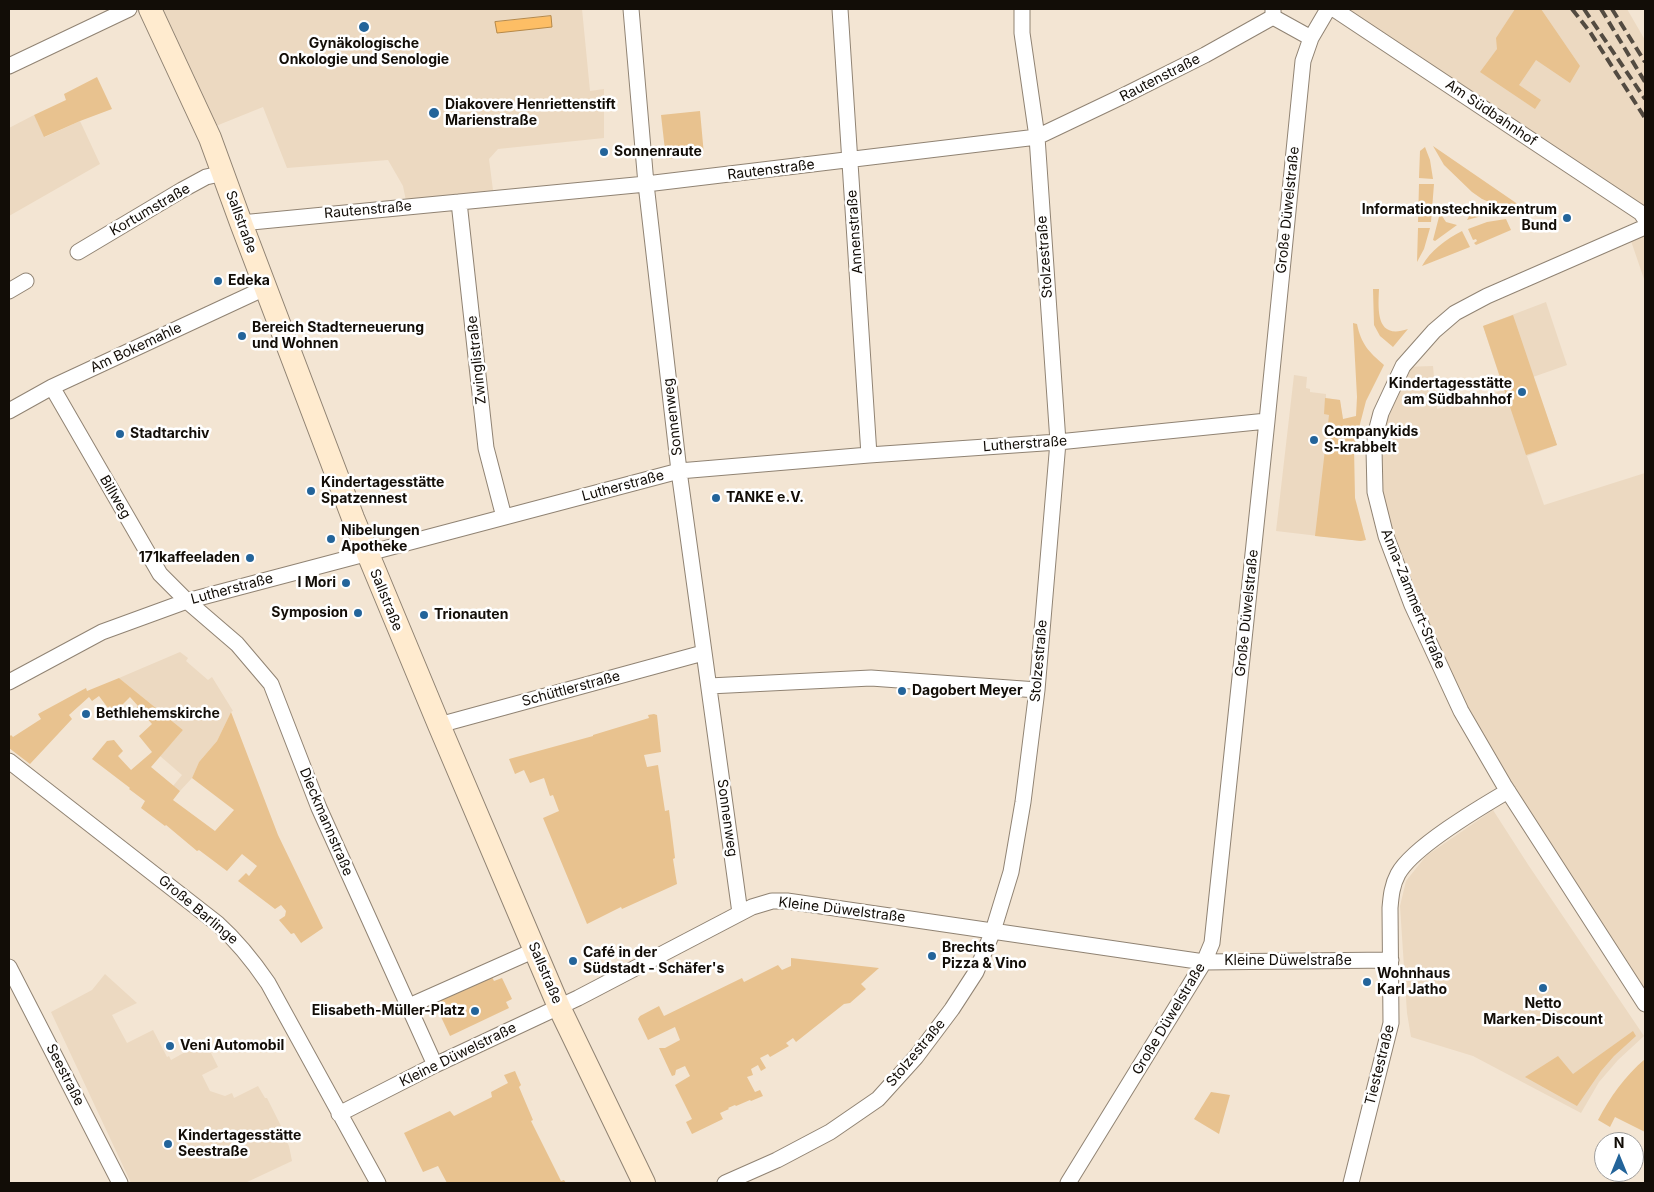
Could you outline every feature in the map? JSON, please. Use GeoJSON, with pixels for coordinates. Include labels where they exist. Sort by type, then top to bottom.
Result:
{"type":"FeatureCollection","features":[{"type":"Feature","properties":{"kind":"street"},"geometry":{"type":"LineString","coordinates":[[9,66],[129,9]]}},
{"type":"Feature","properties":{"kind":"street","name":"Sallstraße"},"geometry":{"type":"LineString","coordinates":[[150,9],[210,138],[224,173],[265,288],[367,554],[559,1007],[644,1183]]}},
{"type":"Feature","properties":{"kind":"street","name":"Sonnenweg"},"geometry":{"type":"LineString","coordinates":[[631,9],[646,184],[679,471],[740,913]]}},
{"type":"Feature","properties":{"kind":"street","name":"Annenstraße"},"geometry":{"type":"LineString","coordinates":[[840,9],[869,455]]}},
{"type":"Feature","properties":{"kind":"street","name":"Stolzestraße"},"geometry":{"type":"LineString","coordinates":[[725,1183],[777,1160],[830,1132],[878,1099],[916,1057],[952,1009],[976,972],[993,931],[1011,872],[1023,802],[1037,690],[1058,442],[1037,137],[1022,33],[1022,9]]}},
{"type":"Feature","properties":{"kind":"street","name":"Große Düwelstraße"},"geometry":{"type":"LineString","coordinates":[[1068,1183],[1204,962],[1212,943],[1303,61],[1311,38],[1328,9]]}},
{"type":"Feature","properties":{"kind":"street","name":"Am Südbahnhof"},"geometry":{"type":"LineString","coordinates":[[1334,9],[1641,213],[1645,220]]}},
{"type":"Feature","properties":{"kind":"street","name":"Rautenstraße"},"geometry":{"type":"LineString","coordinates":[[241,223],[646,184],[1037,137],[1205,55],[1273,13],[1311,38]]}},
{"type":"Feature","properties":{"kind":"street","name":"Kortumstraße"},"geometry":{"type":"LineString","coordinates":[[78,252],[182,190],[206,178],[224,173]]}},
{"type":"Feature","properties":{"kind":"street","name":"Zwinglistraße"},"geometry":{"type":"LineString","coordinates":[[459,202],[486,448],[504,517]]}},
{"type":"Feature","properties":{"kind":"street","name":"Anna-Zammert-Straße"},"geometry":{"type":"LineString","coordinates":[[1645,227],[1487,296],[1455,313],[1434,331],[1403,366],[1381,413],[1374,449],[1375,492],[1386,536],[1412,605],[1441,671],[1461,711],[1508,791],[1645,1004]]}},
{"type":"Feature","properties":{"kind":"street"},"geometry":{"type":"LineString","coordinates":[[9,291],[26,281]]}},
{"type":"Feature","properties":{"kind":"street","name":"Am Bokemahle"},"geometry":{"type":"LineString","coordinates":[[9,411],[52,387],[265,288]]}},
{"type":"Feature","properties":{"kind":"street","name":"Billweg"},"geometry":{"type":"LineString","coordinates":[[52,387],[160,574],[187,601]]}},
{"type":"Feature","properties":{"kind":"street","name":"Lutherstraße"},"geometry":{"type":"LineString","coordinates":[[9,682],[102,632],[187,601],[679,471],[1058,442],[1267,421]]}},
{"type":"Feature","properties":{"kind":"street","name":"Dieckmannstraße"},"geometry":{"type":"LineString","coordinates":[[187,601],[237,644],[270,684],[319,808],[435,1065]]}},
{"type":"Feature","properties":{"kind":"street","name":"Schüttlerstraße"},"geometry":{"type":"LineString","coordinates":[[439,725],[704,653]]}},
{"type":"Feature","properties":{"kind":"street"},"geometry":{"type":"LineString","coordinates":[[709,686],[871,678],[1037,690]]}},
{"type":"Feature","properties":{"kind":"street","name":"Große Barlinge"},"geometry":{"type":"LineString","coordinates":[[9,761],[210,918],[235,939],[249,955],[268,983],[376,1182]]}},
{"type":"Feature","properties":{"kind":"street","name":"Tiestestraße"},"geometry":{"type":"LineString","coordinates":[[1351,1183],[1391,1024],[1390,908],[1392,890],[1398,874],[1407,862],[1423,847],[1508,791]]}},
{"type":"Feature","properties":{"kind":"street","name":"Kleine Düwelstraße"},"geometry":{"type":"LineString","coordinates":[[339,1114],[435,1065],[559,1007],[752,907],[772,902],[787,901],[1204,962],[1391,960]]}},
{"type":"Feature","properties":{"kind":"street"},"geometry":{"type":"LineString","coordinates":[[409,1006],[535,950]]}},
{"type":"Feature","properties":{"kind":"street","name":"Seestraße"},"geometry":{"type":"LineString","coordinates":[[9,967],[120,1183]]}},
{"type":"Feature","properties":{"kind":"shaded area","name":"Diakovere Henriettenstift Marienstraße"},"geometry":{"type":"Polygon","coordinates":[[[150,9],[582,9],[590,91],[604,89],[604,138],[498,149],[489,159],[494,198],[407,206],[403,186],[388,160],[287,168],[263,107],[206,130],[150,9]]]}},
{"type":"Feature","properties":{"kind":"shaded area"},"geometry":{"type":"Polygon","coordinates":[[[1334,9],[1627,9],[1645,40],[1645,219],[1334,9]]]}},
{"type":"Feature","properties":{"kind":"shaded area"},"geometry":{"type":"Polygon","coordinates":[[[1515,9],[1541,9],[1580,66],[1570,83],[1536,60],[1519,85],[1541,100],[1535,109],[1480,72],[1497,49],[1496,38],[1515,9]]]}},
{"type":"Feature","properties":{"kind":"shaded area"},"geometry":{"type":"Polygon","coordinates":[[[551,16],[552,27],[497,33],[495,22],[551,16]]]}},
{"type":"Feature","properties":{"kind":"shaded area"},"geometry":{"type":"Polygon","coordinates":[[[97,77],[112,109],[44,137],[34,115],[66,100],[64,94],[97,77]]]}},
{"type":"Feature","properties":{"kind":"shaded area"},"geometry":{"type":"Polygon","coordinates":[[[700,111],[704,155],[666,159],[661,115],[700,111]]]}},
{"type":"Feature","properties":{"kind":"shaded area"},"geometry":{"type":"Polygon","coordinates":[[[34,115],[45,137],[80,121],[100,164],[9,216],[9,128],[34,115]]]}},
{"type":"Feature","properties":{"kind":"shaded area"},"geometry":{"type":"Polygon","coordinates":[[[1433,146],[1522,207],[1529,216],[1508,210],[1482,199],[1472,192],[1444,165],[1433,146]]]}},
{"type":"Feature","properties":{"kind":"shaded area"},"geometry":{"type":"Polygon","coordinates":[[[1425,147],[1430,160],[1433,179],[1419,178],[1420,151],[1425,147]]]}},
{"type":"Feature","properties":{"kind":"shaded area"},"geometry":{"type":"Polygon","coordinates":[[[1419,184],[1434,184],[1431,222],[1418,222],[1419,184]]]}},
{"type":"Feature","properties":{"kind":"shaded area"},"geometry":{"type":"Polygon","coordinates":[[[1470,200],[1493,213],[1467,220],[1472,211],[1470,200]]]}},
{"type":"Feature","properties":{"kind":"shaded area"},"geometry":{"type":"Polygon","coordinates":[[[1440,213],[1446,222],[1457,225],[1435,241],[1433,240],[1440,213]]]}},
{"type":"Feature","properties":{"kind":"shaded area"},"geometry":{"type":"Polygon","coordinates":[[[1506,219],[1511,230],[1476,245],[1474,243],[1477,241],[1476,239],[1473,240],[1468,229],[1487,222],[1506,219]]]}},
{"type":"Feature","properties":{"kind":"shaded area"},"geometry":{"type":"Polygon","coordinates":[[[1645,227],[1645,282],[1629,235],[1645,227]]]}},
{"type":"Feature","properties":{"kind":"shaded area"},"geometry":{"type":"Polygon","coordinates":[[[1418,228],[1430,228],[1424,249],[1417,262],[1418,228]]]}},
{"type":"Feature","properties":{"kind":"shaded area"},"geometry":{"type":"Polygon","coordinates":[[[1462,231],[1470,247],[1422,266],[1429,255],[1439,246],[1462,231]]]}},
{"type":"Feature","properties":{"kind":"shaded area"},"geometry":{"type":"Polygon","coordinates":[[[1373,289],[1379,289],[1379,314],[1384,327],[1398,331],[1408,329],[1393,347],[1380,336],[1374,325],[1373,289]]]}},
{"type":"Feature","properties":{"kind":"shaded area"},"geometry":{"type":"Polygon","coordinates":[[[1546,302],[1567,365],[1533,377],[1557,445],[1527,456],[1544,505],[1645,473],[1645,1004],[1504,785],[1386,536],[1374,449],[1403,367],[1433,366],[1437,409],[1504,390],[1483,326],[1546,302]]]}},
{"type":"Feature","properties":{"kind":"shaded area","name":"Kindertagesstätte am Südbahnhof"},"geometry":{"type":"Polygon","coordinates":[[[1513,315],[1557,445],[1526,455],[1483,326],[1513,315]]]}},
{"type":"Feature","properties":{"kind":"shaded area"},"geometry":{"type":"Polygon","coordinates":[[[1353,323],[1357,324],[1366,347],[1384,365],[1366,401],[1354,447],[1355,498],[1366,540],[1361,541],[1315,536],[1329,415],[1324,414],[1325,398],[1340,400],[1343,419],[1356,416],[1357,397],[1353,323]]]}},
{"type":"Feature","properties":{"kind":"shaded area","name":"Companykids S-krabbelt"},"geometry":{"type":"Polygon","coordinates":[[[1294,375],[1307,377],[1306,388],[1310,389],[1310,392],[1326,394],[1326,398],[1340,400],[1361,541],[1276,531],[1294,375]]]}},
{"type":"Feature","properties":{"kind":"shaded area"},"geometry":{"type":"Polygon","coordinates":[[[180,652],[188,658],[186,661],[208,680],[212,677],[233,711],[217,741],[199,762],[192,778],[180,791],[173,786],[182,775],[160,756],[183,730],[119,678],[180,652]]]}},
{"type":"Feature","properties":{"kind":"shaded area"},"geometry":{"type":"Polygon","coordinates":[[[119,678],[183,730],[151,767],[180,791],[173,800],[215,831],[234,810],[192,778],[199,762],[217,741],[231,712],[278,835],[323,928],[301,943],[294,933],[291,934],[279,920],[285,916],[286,911],[281,905],[275,909],[238,881],[246,873],[249,876],[257,866],[242,854],[227,871],[199,850],[197,851],[166,825],[141,808],[145,801],[92,759],[107,741],[114,740],[123,751],[118,756],[131,770],[152,752],[139,736],[152,724],[143,714],[138,718],[139,715],[134,711],[138,706],[130,697],[115,712],[110,706],[108,708],[99,696],[92,701],[89,697],[69,715],[72,719],[30,764],[9,748],[9,737],[11,735],[13,737],[41,719],[38,714],[86,688],[87,691],[119,678]]]}},
{"type":"Feature","properties":{"kind":"shaded area"},"geometry":{"type":"Polygon","coordinates":[[[648,715],[657,715],[661,752],[644,755],[647,767],[658,765],[665,811],[669,810],[677,884],[622,909],[621,907],[587,924],[543,818],[559,811],[553,795],[550,796],[544,778],[530,783],[524,770],[515,774],[509,759],[593,736],[649,718],[648,715]]]}},
{"type":"Feature","properties":{"kind":"shaded area"},"geometry":{"type":"Polygon","coordinates":[[[1493,810],[1644,1036],[1618,1060],[1599,1082],[1581,1113],[1473,1056],[1411,1037],[1407,1013],[1400,906],[1406,881],[1426,856],[1493,810]]]}},
{"type":"Feature","properties":{"kind":"shaded area"},"geometry":{"type":"Polygon","coordinates":[[[791,958],[879,968],[861,984],[866,989],[850,1003],[844,1004],[796,1042],[793,1038],[786,1043],[789,1046],[770,1057],[768,1054],[760,1058],[766,1068],[761,1071],[758,1065],[751,1069],[753,1075],[747,1077],[755,1092],[760,1090],[763,1096],[728,1108],[720,1113],[723,1119],[692,1134],[686,1122],[692,1119],[675,1085],[690,1076],[685,1066],[676,1070],[675,1075],[672,1076],[659,1048],[665,1048],[680,1040],[675,1027],[648,1040],[638,1019],[659,1006],[664,1016],[742,978],[744,982],[778,965],[782,970],[791,966],[791,958]]]}},
{"type":"Feature","properties":{"kind":"shaded area"},"geometry":{"type":"Polygon","coordinates":[[[105,974],[137,1003],[112,1015],[127,1043],[153,1030],[167,1057],[169,1056],[171,1060],[205,1041],[218,1067],[202,1075],[210,1091],[225,1096],[232,1093],[234,1098],[258,1086],[265,1098],[267,1098],[282,1128],[280,1129],[289,1146],[292,1161],[245,1183],[131,1183],[51,1012],[92,990],[105,974]]]}},
{"type":"Feature","properties":{"kind":"shaded area"},"geometry":{"type":"Polygon","coordinates":[[[491,975],[494,981],[502,978],[512,999],[506,1002],[509,1008],[450,1036],[434,1002],[491,975]]]}},
{"type":"Feature","properties":{"kind":"shaded area"},"geometry":{"type":"Polygon","coordinates":[[[1633,1031],[1636,1036],[1601,1071],[1577,1106],[1525,1077],[1558,1056],[1573,1074],[1633,1031]]]}},
{"type":"Feature","properties":{"kind":"shaded area"},"geometry":{"type":"Polygon","coordinates":[[[1645,1059],[1645,1132],[1615,1117],[1610,1127],[1598,1120],[1618,1087],[1645,1059]]]}},
{"type":"Feature","properties":{"kind":"shaded area"},"geometry":{"type":"Polygon","coordinates":[[[515,1071],[521,1085],[519,1087],[533,1120],[531,1121],[561,1181],[564,1180],[566,1183],[447,1183],[438,1166],[423,1172],[404,1133],[450,1111],[454,1116],[492,1097],[491,1092],[508,1083],[504,1075],[515,1071]]]}},
{"type":"Feature","properties":{"kind":"shaded area"},"geometry":{"type":"Polygon","coordinates":[[[1211,1092],[1230,1095],[1219,1134],[1194,1119],[1211,1092]]]}},
{"type":"Feature","properties":{"kind":"railway"},"geometry":{"type":"LineString","coordinates":[[1572,9],[1590,32],[1645,118]]}},
{"type":"Feature","properties":{"kind":"railway"},"geometry":{"type":"LineString","coordinates":[[1584,9],[1645,99]]}},
{"type":"Feature","properties":{"kind":"railway"},"geometry":{"type":"LineString","coordinates":[[1601,9],[1645,82]]}},
{"type":"Feature","properties":{"kind":"railway"},"geometry":{"type":"LineString","coordinates":[[1612,9],[1645,62]]}},
{"type":"Feature","properties":{"kind":"place","name":"Gynäkologische Onkologie und Senologie"},"geometry":{"type":"Point","coordinates":[364,27]}},
{"type":"Feature","properties":{"kind":"place","name":"Diakovere Henriettenstift Marienstraße"},"geometry":{"type":"Point","coordinates":[434,113]}},
{"type":"Feature","properties":{"kind":"place","name":"Sonnenraute"},"geometry":{"type":"Point","coordinates":[604,152]}},
{"type":"Feature","properties":{"kind":"place","name":"Informationstechnikzentrum Bund"},"geometry":{"type":"Point","coordinates":[1567,218]}},
{"type":"Feature","properties":{"kind":"place","name":"Edeka"},"geometry":{"type":"Point","coordinates":[218,281]}},
{"type":"Feature","properties":{"kind":"place","name":"Bereich Stadterneuerung und Wohnen"},"geometry":{"type":"Point","coordinates":[242,336]}},
{"type":"Feature","properties":{"kind":"place","name":"Kindertagesstätte am Südbahnhof"},"geometry":{"type":"Point","coordinates":[1522,392]}},
{"type":"Feature","properties":{"kind":"place","name":"Stadtarchiv"},"geometry":{"type":"Point","coordinates":[120,434]}},
{"type":"Feature","properties":{"kind":"place","name":"Companykids S-krabbelt"},"geometry":{"type":"Point","coordinates":[1314,440]}},
{"type":"Feature","properties":{"kind":"place","name":"Kindertagesstätte Spatzennest"},"geometry":{"type":"Point","coordinates":[311,491]}},
{"type":"Feature","properties":{"kind":"place","name":"TANKE e.V."},"geometry":{"type":"Point","coordinates":[716,498]}},
{"type":"Feature","properties":{"kind":"place","name":"Nibelungen Apotheke"},"geometry":{"type":"Point","coordinates":[331,539]}},
{"type":"Feature","properties":{"kind":"place","name":"171kaffeeladen"},"geometry":{"type":"Point","coordinates":[250,558]}},
{"type":"Feature","properties":{"kind":"place","name":"I Mori"},"geometry":{"type":"Point","coordinates":[346,583]}},
{"type":"Feature","properties":{"kind":"place","name":"Symposion"},"geometry":{"type":"Point","coordinates":[358,613]}},
{"type":"Feature","properties":{"kind":"place","name":"Trionauten"},"geometry":{"type":"Point","coordinates":[424,615]}},
{"type":"Feature","properties":{"kind":"place","name":"Dagobert Meyer"},"geometry":{"type":"Point","coordinates":[902,691]}},
{"type":"Feature","properties":{"kind":"place","name":"Bethlehemskirche"},"geometry":{"type":"Point","coordinates":[86,714]}},
{"type":"Feature","properties":{"kind":"place","name":"Brechts Pizza & Vino"},"geometry":{"type":"Point","coordinates":[932,956]}},
{"type":"Feature","properties":{"kind":"place","name":"Café in der Südstadt - Schäfer's"},"geometry":{"type":"Point","coordinates":[573,961]}},
{"type":"Feature","properties":{"kind":"place","name":"Wohnhaus Karl Jatho"},"geometry":{"type":"Point","coordinates":[1367,982]}},
{"type":"Feature","properties":{"kind":"place","name":"Netto Marken-Discount"},"geometry":{"type":"Point","coordinates":[1543,988]}},
{"type":"Feature","properties":{"kind":"place","name":"Elisabeth-Müller-Platz"},"geometry":{"type":"Point","coordinates":[475,1011]}},
{"type":"Feature","properties":{"kind":"place","name":"Veni Automobil"},"geometry":{"type":"Point","coordinates":[170,1046]}},
{"type":"Feature","properties":{"kind":"place","name":"Kindertagesstätte Seestraße"},"geometry":{"type":"Point","coordinates":[168,1144]}}]}
